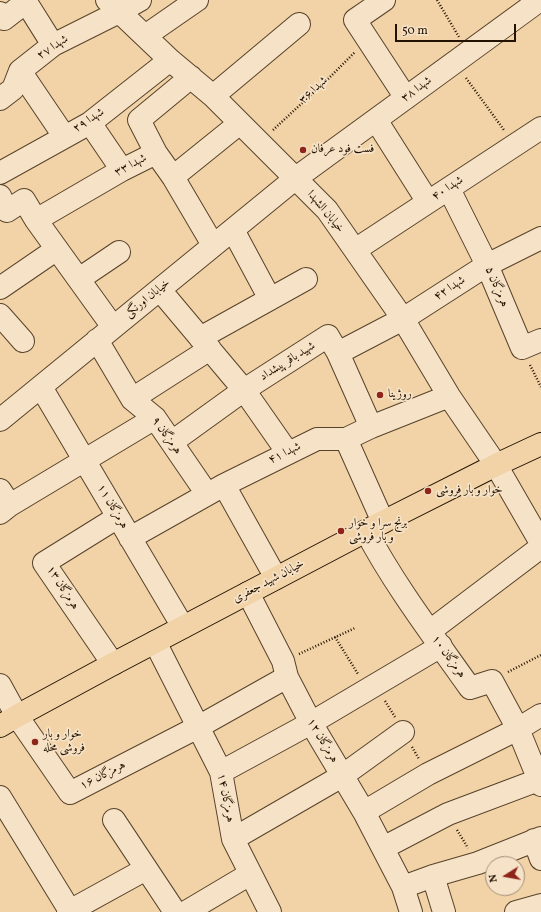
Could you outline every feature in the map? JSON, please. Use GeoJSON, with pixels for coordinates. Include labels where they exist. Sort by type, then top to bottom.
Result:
{"type":"FeatureCollection","features":[{"type":"Feature","properties":{"kind":"main road","name":"خیابان شهید جعفری"},"geometry":{"type":"LineString","coordinates":[[8,721],[374,526],[541,444]]}},
{"type":"Feature","properties":{"kind":"street","name":"شهدا ۲۷"},"geometry":{"type":"LineString","coordinates":[[0,99],[13,89],[20,71],[53,45],[113,6],[140,0]]}},
{"type":"Feature","properties":{"kind":"street"},"geometry":{"type":"LineString","coordinates":[[145,36],[197,0]]}},
{"type":"Feature","properties":{"kind":"street"},"geometry":{"type":"LineString","coordinates":[[384,0],[355,20],[406,98]]}},
{"type":"Feature","properties":{"kind":"street"},"geometry":{"type":"LineString","coordinates":[[0,13],[4,19],[26,2],[53,45]]}},
{"type":"Feature","properties":{"kind":"street","name":"شهدا ۳۸"},"geometry":{"type":"LineString","coordinates":[[296,178],[538,2]]}},
{"type":"Feature","properties":{"kind":"street","name":"خیابان الشهدا"},"geometry":{"type":"LineString","coordinates":[[113,6],[170,60],[213,96],[327,210],[403,319],[449,396],[496,465],[541,543]]}},
{"type":"Feature","properties":{"kind":"street"},"geometry":{"type":"LineString","coordinates":[[213,96],[299,24]]}},
{"type":"Feature","properties":{"kind":"street","name":"شهدا ۲۹"},"geometry":{"type":"LineString","coordinates":[[0,172],[90,123],[170,60]]}},
{"type":"Feature","properties":{"kind":"street"},"geometry":{"type":"LineString","coordinates":[[20,71],[64,136]]}},
{"type":"Feature","properties":{"kind":"street","name":"شهدا ۳۳"},"geometry":{"type":"LineString","coordinates":[[36,220],[122,170],[156,153],[139,120],[190,77]]}},
{"type":"Feature","properties":{"kind":"street"},"geometry":{"type":"LineString","coordinates":[[376,120],[428,202]]}},
{"type":"Feature","properties":{"kind":"street"},"geometry":{"type":"LineString","coordinates":[[90,123],[122,170]]}},
{"type":"Feature","properties":{"kind":"street"},"geometry":{"type":"LineString","coordinates":[[173,177],[240,123]]}},
{"type":"Feature","properties":{"kind":"street","name":"شهدا ۴۰"},"geometry":{"type":"LineString","coordinates":[[355,250],[541,128]]}},
{"type":"Feature","properties":{"kind":"street"},"geometry":{"type":"LineString","coordinates":[[156,153],[173,177],[213,245]]}},
{"type":"Feature","properties":{"kind":"street","name":"خیابان اورنگی"},"geometry":{"type":"LineString","coordinates":[[1,418],[296,178]]}},
{"type":"Feature","properties":{"kind":"street","name":"هرمزگان ۵"},"geometry":{"type":"LineString","coordinates":[[449,188],[487,265],[531,344]]}},
{"type":"Feature","properties":{"kind":"street"},"geometry":{"type":"LineString","coordinates":[[2,207],[24,200],[36,220],[113,327]]}},
{"type":"Feature","properties":{"kind":"street"},"geometry":{"type":"LineString","coordinates":[[233,230],[270,298]]}},
{"type":"Feature","properties":{"kind":"street","name":"شهدا ۴۲"},"geometry":{"type":"LineString","coordinates":[[403,319],[487,265],[541,238]]}},
{"type":"Feature","properties":{"kind":"street"},"geometry":{"type":"LineString","coordinates":[[0,288],[57,249]]}},
{"type":"Feature","properties":{"kind":"street"},"geometry":{"type":"LineString","coordinates":[[79,279],[119,252]]}},
{"type":"Feature","properties":{"kind":"street"},"geometry":{"type":"LineString","coordinates":[[132,399],[205,344],[270,298],[306,279]]}},
{"type":"Feature","properties":{"kind":"street"},"geometry":{"type":"LineString","coordinates":[[160,290],[244,390],[288,453]]}},
{"type":"Feature","properties":{"kind":"street"},"geometry":{"type":"LineString","coordinates":[[0,315],[23,341]]}},
{"type":"Feature","properties":{"kind":"street"},"geometry":{"type":"LineString","coordinates":[[371,427],[338,353],[403,319]]}},
{"type":"Feature","properties":{"kind":"street","name":"شهید باقر پیشداد"},"geometry":{"type":"LineString","coordinates":[[172,442],[244,390],[328,336],[338,353]]}},
{"type":"Feature","properties":{"kind":"street","name":"هرمزگان ۹"},"geometry":{"type":"LineString","coordinates":[[97,340],[132,399],[156,418],[172,442],[215,489],[276,578]]}},
{"type":"Feature","properties":{"kind":"street","name":"هرمزگان ۱۱"},"geometry":{"type":"LineString","coordinates":[[41,387],[183,627]]}},
{"type":"Feature","properties":{"kind":"street","name":"شهدا ۴۱"},"geometry":{"type":"LineString","coordinates":[[130,538],[215,489],[316,439],[346,439],[371,427],[449,396]]}},
{"type":"Feature","properties":{"kind":"street"},"geometry":{"type":"LineString","coordinates":[[3,503],[84,460],[156,418]]}},
{"type":"Feature","properties":{"kind":"street","name":"هرمزگان ۱۰"},"geometry":{"type":"LineString","coordinates":[[346,439],[374,526],[380,557],[470,688],[492,681]]}},
{"type":"Feature","properties":{"kind":"street","name":"هرمزگان ۱۳"},"geometry":{"type":"LineString","coordinates":[[113,664],[44,563],[118,517]]}},
{"type":"Feature","properties":{"kind":"street"},"geometry":{"type":"LineString","coordinates":[[221,772],[376,686],[435,639],[541,548]]}},
{"type":"Feature","properties":{"kind":"street","name":"هرمزگان ۱۲"},"geometry":{"type":"LineString","coordinates":[[248,593],[311,723],[364,812],[403,887],[411,912]]}},
{"type":"Feature","properties":{"kind":"street","name":"هرمزگان ۱۴"},"geometry":{"type":"LineString","coordinates":[[155,642],[221,772],[233,839],[270,912]]}},
{"type":"Feature","properties":{"kind":"street"},"geometry":{"type":"LineString","coordinates":[[198,727],[285,669]]}},
{"type":"Feature","properties":{"kind":"street"},"geometry":{"type":"LineString","coordinates":[[383,848],[448,814],[540,781],[518,728],[492,681]]}},
{"type":"Feature","properties":{"kind":"street"},"geometry":{"type":"LineString","coordinates":[[0,685],[8,721]]}},
{"type":"Feature","properties":{"kind":"street"},"geometry":{"type":"LineString","coordinates":[[364,812],[428,774],[541,715]]}},
{"type":"Feature","properties":{"kind":"street","name":"هرمزگان ۱۶"},"geometry":{"type":"LineString","coordinates":[[8,721],[70,793],[198,727]]}},
{"type":"Feature","properties":{"kind":"street"},"geometry":{"type":"LineString","coordinates":[[233,839],[342,776],[403,732]]}},
{"type":"Feature","properties":{"kind":"street"},"geometry":{"type":"LineString","coordinates":[[0,797],[69,912],[146,869]]}},
{"type":"Feature","properties":{"kind":"street"},"geometry":{"type":"LineString","coordinates":[[114,820],[175,912]]}},
{"type":"Feature","properties":{"kind":"street"},"geometry":{"type":"LineString","coordinates":[[403,887],[433,876],[539,846]]}},
{"type":"Feature","properties":{"kind":"street"},"geometry":{"type":"LineString","coordinates":[[186,912],[250,874]]}},
{"type":"Feature","properties":{"kind":"street"},"geometry":{"type":"LineString","coordinates":[[433,876],[441,911]]}},
{"type":"Feature","properties":{"kind":"street"},"geometry":{"type":"LineString","coordinates":[[516,912],[541,905]]}},
{"type":"Feature","properties":{"kind":"path"},"geometry":{"type":"LineString","coordinates":[[437,0],[462,58],[516,145]]}},
{"type":"Feature","properties":{"kind":"path","name":"شهدا ۳۶"},"geometry":{"type":"LineString","coordinates":[[259,142],[327,80],[368,39]]}},
{"type":"Feature","properties":{"kind":"path"},"geometry":{"type":"LineString","coordinates":[[531,344],[541,387]]}},
{"type":"Feature","properties":{"kind":"path"},"geometry":{"type":"LineString","coordinates":[[285,669],[335,637],[355,628]]}},
{"type":"Feature","properties":{"kind":"path"},"geometry":{"type":"LineString","coordinates":[[335,637],[360,677],[376,686]]}},
{"type":"Feature","properties":{"kind":"path"},"geometry":{"type":"LineString","coordinates":[[492,681],[541,655]]}},
{"type":"Feature","properties":{"kind":"place","name":"فست فود عرفان"},"geometry":{"type":"Point","coordinates":[303,150]}},
{"type":"Feature","properties":{"kind":"place","name":"روژینا"},"geometry":{"type":"Point","coordinates":[380,395]}},
{"type":"Feature","properties":{"kind":"place","name":"خوار و بار فروشی"},"geometry":{"type":"Point","coordinates":[428,491]}},
{"type":"Feature","properties":{"kind":"place","name":"برنج سرا و خوار و بار فروشی"},"geometry":{"type":"Point","coordinates":[341,531]}},
{"type":"Feature","properties":{"kind":"place","name":"خوار و بار فروشی محله"},"geometry":{"type":"Point","coordinates":[35,742]}}]}
